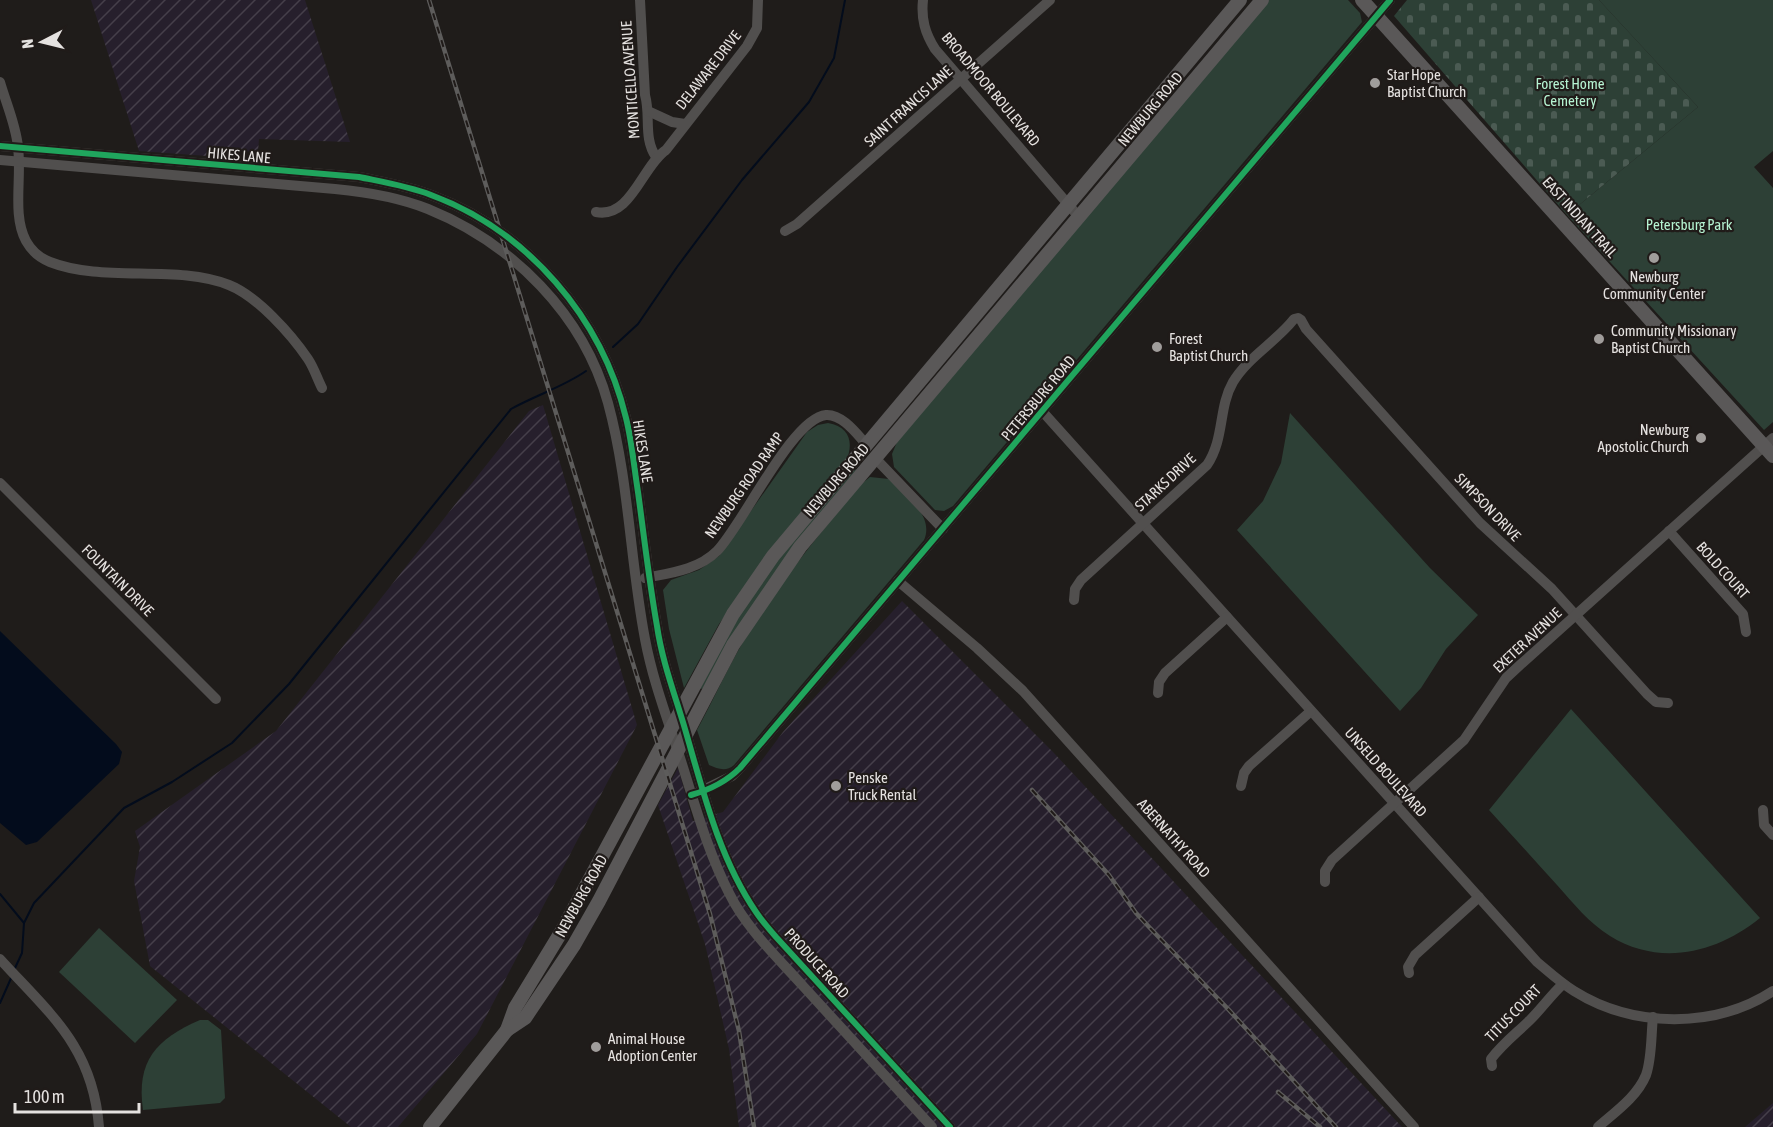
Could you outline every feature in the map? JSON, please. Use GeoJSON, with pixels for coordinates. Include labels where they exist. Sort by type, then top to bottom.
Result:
{"type":"FeatureCollection","features":[{"type":"Feature","properties":{"kind":"main road","name":"NEWBURG ROAD"},"geometry":{"type":"LineString","coordinates":[[507,1030],[515,1008],[560,934],[733,614],[773,556],[1240,0]]}},
{"type":"Feature","properties":{"kind":"main road","name":"NEWBURG ROAD"},"geometry":{"type":"LineString","coordinates":[[430,1127],[507,1030],[525,1018],[568,954],[599,901],[746,625],[800,547],[1262,0]]}},
{"type":"Feature","properties":{"kind":"main road","name":"EAST INDIAN TRAIL"},"geometry":{"type":"LineString","coordinates":[[1362,0],[1770,446]]}},
{"type":"Feature","properties":{"kind":"street","name":"MONTICELLO AVENUE"},"geometry":{"type":"LineString","coordinates":[[640,0],[650,148],[656,157]]}},
{"type":"Feature","properties":{"kind":"street","name":"DELAWARE DRIVE"},"geometry":{"type":"LineString","coordinates":[[596,212],[609,213],[618,209],[649,170],[656,157],[666,150],[753,38],[758,22],[758,0]]}},
{"type":"Feature","properties":{"kind":"street","name":"BROADMOOR BOULEVARD"},"geometry":{"type":"LineString","coordinates":[[923,0],[922,19],[929,40],[1079,217]]}},
{"type":"Feature","properties":{"kind":"street","name":"SAINT FRANCIS LANE"},"geometry":{"type":"LineString","coordinates":[[785,231],[797,224],[1050,0]]}},
{"type":"Feature","properties":{"kind":"street","name":"PETERSBURG ROAD"},"geometry":{"type":"LineString","coordinates":[[691,795],[704,791],[732,776],[740,768],[1390,0]]}},
{"type":"Feature","properties":{"kind":"street"},"geometry":{"type":"LineString","coordinates":[[0,82],[18,146],[20,227],[27,243],[42,258],[56,264],[89,270],[204,278],[231,286],[257,303],[288,333],[309,360],[322,388]]}},
{"type":"Feature","properties":{"kind":"street","name":"DELAWARE DRIVE"},"geometry":{"type":"LineString","coordinates":[[648,111],[672,122],[685,124]]}},
{"type":"Feature","properties":{"kind":"street","name":"HIKES LANE"},"geometry":{"type":"LineString","coordinates":[[0,146],[359,177],[414,190],[447,202],[489,223],[514,242],[560,285],[587,325],[609,365],[619,393],[631,444],[657,629],[665,664],[704,791]]}},
{"type":"Feature","properties":{"kind":"street","name":"HIKES LANE"},"geometry":{"type":"LineString","coordinates":[[0,160],[361,192],[408,202],[446,217],[501,249],[529,274],[556,303],[578,333],[602,382],[620,461],[650,665],[691,795]]}},
{"type":"Feature","properties":{"kind":"street","name":"STARKS DRIVE"},"geometry":{"type":"LineString","coordinates":[[1074,600],[1075,589],[1081,580],[1206,465],[1218,442],[1225,401],[1233,381],[1294,319],[1298,318]]}},
{"type":"Feature","properties":{"kind":"street","name":"SIMPSON DRIVE"},"geometry":{"type":"LineString","coordinates":[[1298,318],[1480,523],[1544,582],[1647,694],[1656,702],[1668,703]]}},
{"type":"Feature","properties":{"kind":"street","name":"UNSELD BOULEVARD"},"geometry":{"type":"LineString","coordinates":[[1042,411],[1538,963],[1563,984],[1600,1004],[1626,1013],[1663,1019],[1707,1017],[1738,1008],[1773,991]]}},
{"type":"Feature","properties":{"kind":"street","name":"NEWBURG ROAD RAMP"},"geometry":{"type":"LineString","coordinates":[[636,580],[696,566],[719,549],[793,440],[817,418],[826,415],[837,417],[866,444]]}},
{"type":"Feature","properties":{"kind":"street","name":"EXETER AVENUE"},"geometry":{"type":"LineString","coordinates":[[1325,882],[1325,872],[1332,860],[1464,740],[1506,678],[1669,531],[1770,446]]}},
{"type":"Feature","properties":{"kind":"street"},"geometry":{"type":"LineString","coordinates":[[876,459],[943,529]]}},
{"type":"Feature","properties":{"kind":"street","name":"FOUNTAIN DRIVE"},"geometry":{"type":"LineString","coordinates":[[0,483],[216,699]]}},
{"type":"Feature","properties":{"kind":"street","name":"BOLD COURT"},"geometry":{"type":"LineString","coordinates":[[1669,531],[1743,614],[1746,632]]}},
{"type":"Feature","properties":{"kind":"street","name":"ABERNATHY ROAD"},"geometry":{"type":"LineString","coordinates":[[898,581],[977,648],[1023,691],[1414,1127]]}},
{"type":"Feature","properties":{"kind":"street"},"geometry":{"type":"LineString","coordinates":[[1158,693],[1159,682],[1165,673],[1227,617]]}},
{"type":"Feature","properties":{"kind":"street"},"geometry":{"type":"LineString","coordinates":[[1241,786],[1244,773],[1249,766],[1311,711]]}},
{"type":"Feature","properties":{"kind":"street","name":"PRODUCE ROAD"},"geometry":{"type":"LineString","coordinates":[[704,791],[729,862],[756,912],[951,1127]]}},
{"type":"Feature","properties":{"kind":"street","name":"PRODUCE ROAD"},"geometry":{"type":"LineString","coordinates":[[691,795],[707,842],[730,896],[748,922],[765,944],[932,1127]]}},
{"type":"Feature","properties":{"kind":"street"},"geometry":{"type":"LineString","coordinates":[[1763,810],[1764,825],[1773,835]]}},
{"type":"Feature","properties":{"kind":"street"},"geometry":{"type":"LineString","coordinates":[[1409,973],[1408,968],[1415,955],[1479,897]]}},
{"type":"Feature","properties":{"kind":"street"},"geometry":{"type":"LineString","coordinates":[[0,958],[64,1028],[80,1053],[95,1094],[99,1127]]}},
{"type":"Feature","properties":{"kind":"street","name":"TITUS COURT"},"geometry":{"type":"LineString","coordinates":[[1492,1066],[1491,1059],[1500,1047],[1531,1019],[1563,984]]}},
{"type":"Feature","properties":{"kind":"street"},"geometry":{"type":"LineString","coordinates":[[1598,1127],[1641,1085],[1648,1066],[1653,1017]]}},
{"type":"Feature","properties":{"kind":"shaded area"},"geometry":{"type":"Polygon","coordinates":[[[91,0],[305,0],[350,142],[259,139],[258,152],[222,150],[221,157],[139,151],[91,0]]]}},
{"type":"Feature","properties":{"kind":"shaded area"},"geometry":{"type":"Polygon","coordinates":[[[543,405],[637,725],[477,1034],[398,1127],[351,1127],[150,966],[134,881],[140,847],[135,831],[276,731],[529,411],[543,405]]]}},
{"type":"Feature","properties":{"kind":"shaded area"},"geometry":{"type":"Polygon","coordinates":[[[902,601],[1054,753],[1402,1127],[739,1127],[729,1049],[705,944],[658,805],[678,768],[693,821],[723,812],[783,732],[902,601]]]}},
{"type":"Feature","properties":{"kind":"shaded area"},"geometry":{"type":"Polygon","coordinates":[[[1773,1103],[1773,1127],[1745,1127],[1773,1103]]]}},
{"type":"Feature","properties":{"kind":"green space"},"geometry":{"type":"Polygon","coordinates":[[[1269,0],[1348,0],[1360,13],[1362,22],[953,506],[944,511],[935,510],[894,467],[892,454],[897,442],[1269,0]]]}},
{"type":"Feature","properties":{"kind":"green space","name":"Forest Home Cemetery"},"geometry":{"type":"Polygon","coordinates":[[[1407,0],[1599,0],[1698,107],[1567,215],[1394,16],[1407,0]]]}},
{"type":"Feature","properties":{"kind":"green space","name":"Petersburg Park"},"geometry":{"type":"Polygon","coordinates":[[[1599,0],[1773,0],[1773,151],[1754,167],[1773,188],[1773,422],[1764,430],[1567,215],[1698,107],[1599,0]]]}},
{"type":"Feature","properties":{"kind":"green space"},"geometry":{"type":"Polygon","coordinates":[[[1290,413],[1430,568],[1478,615],[1446,649],[1421,688],[1400,711],[1237,530],[1263,501],[1281,463],[1290,413]]]}},
{"type":"Feature","properties":{"kind":"green space"},"geometry":{"type":"Polygon","coordinates":[[[828,423],[841,428],[848,437],[850,448],[846,461],[788,531],[719,624],[684,688],[669,629],[663,590],[671,580],[699,570],[719,556],[807,432],[818,425],[828,423]]]}},
{"type":"Feature","properties":{"kind":"green space"},"geometry":{"type":"Polygon","coordinates":[[[853,467],[859,472],[705,688],[700,689],[723,641],[766,574],[853,467]]]}},
{"type":"Feature","properties":{"kind":"green space"},"geometry":{"type":"Polygon","coordinates":[[[870,477],[889,479],[916,506],[925,522],[924,540],[734,765],[719,769],[709,765],[697,730],[736,654],[763,610],[817,537],[860,485],[870,477]]]}},
{"type":"Feature","properties":{"kind":"green space"},"geometry":{"type":"Polygon","coordinates":[[[1571,709],[1760,918],[1725,940],[1707,947],[1688,952],[1668,953],[1629,946],[1595,925],[1575,906],[1489,810],[1571,709]]]}},
{"type":"Feature","properties":{"kind":"green space"},"geometry":{"type":"Polygon","coordinates":[[[99,928],[177,1000],[135,1043],[59,972],[99,928]]]}},
{"type":"Feature","properties":{"kind":"green space"},"geometry":{"type":"Polygon","coordinates":[[[200,1020],[208,1020],[221,1030],[225,1098],[220,1103],[143,1110],[143,1078],[152,1054],[172,1035],[200,1020]]]}},
{"type":"Feature","properties":{"kind":"water"},"geometry":{"type":"Polygon","coordinates":[[[0,631],[122,752],[119,764],[37,842],[26,845],[0,823],[0,631]]]}},
{"type":"Feature","properties":{"kind":"waterway"},"geometry":{"type":"LineString","coordinates":[[613,347],[638,324],[742,180],[809,102],[834,58],[845,0]]}},
{"type":"Feature","properties":{"kind":"waterway"},"geometry":{"type":"LineString","coordinates":[[24,923],[34,903],[124,808],[172,782],[232,743],[289,684],[511,409],[586,371]]}},
{"type":"Feature","properties":{"kind":"waterway"},"geometry":{"type":"LineString","coordinates":[[0,894],[24,923],[22,953],[15,968]]}},
{"type":"Feature","properties":{"kind":"waterway"},"geometry":{"type":"LineString","coordinates":[[0,1003],[12,976]]}},
{"type":"Feature","properties":{"kind":"railway"},"geometry":{"type":"LineString","coordinates":[[429,0],[710,914],[739,1031],[754,1127]]}},
{"type":"Feature","properties":{"kind":"railway"},"geometry":{"type":"LineString","coordinates":[[1032,790],[1109,875],[1136,913],[1336,1127]]}},
{"type":"Feature","properties":{"kind":"railway"},"geometry":{"type":"LineString","coordinates":[[1278,1092],[1320,1127]]}},
{"type":"Feature","properties":{"kind":"cycle path"},"geometry":{"type":"LineString","coordinates":[[691,795],[717,784],[740,768],[1390,0]]}},
{"type":"Feature","properties":{"kind":"cycle path"},"geometry":{"type":"LineString","coordinates":[[0,146],[359,177],[404,187],[431,195],[466,211],[499,231],[529,255],[556,282],[579,313],[599,346],[615,381],[630,436],[662,652],[713,824],[732,869],[743,891],[768,928],[950,1127]]}},
{"type":"Feature","properties":{"kind":"place","name":"Star Hope Baptist Church"},"geometry":{"type":"Point","coordinates":[1375,83]}},
{"type":"Feature","properties":{"kind":"place","name":"Newburg Community Center"},"geometry":{"type":"Point","coordinates":[1654,258]}},
{"type":"Feature","properties":{"kind":"place","name":"Community Missionary Baptist Church"},"geometry":{"type":"Point","coordinates":[1599,339]}},
{"type":"Feature","properties":{"kind":"place","name":"Forest Baptist Church"},"geometry":{"type":"Point","coordinates":[1157,347]}},
{"type":"Feature","properties":{"kind":"place","name":"Newburg Apostolic Church"},"geometry":{"type":"Point","coordinates":[1701,438]}},
{"type":"Feature","properties":{"kind":"place","name":"Penske Truck Rental"},"geometry":{"type":"Point","coordinates":[836,786]}},
{"type":"Feature","properties":{"kind":"place","name":"Animal House Adoption Center"},"geometry":{"type":"Point","coordinates":[596,1047]}}]}
